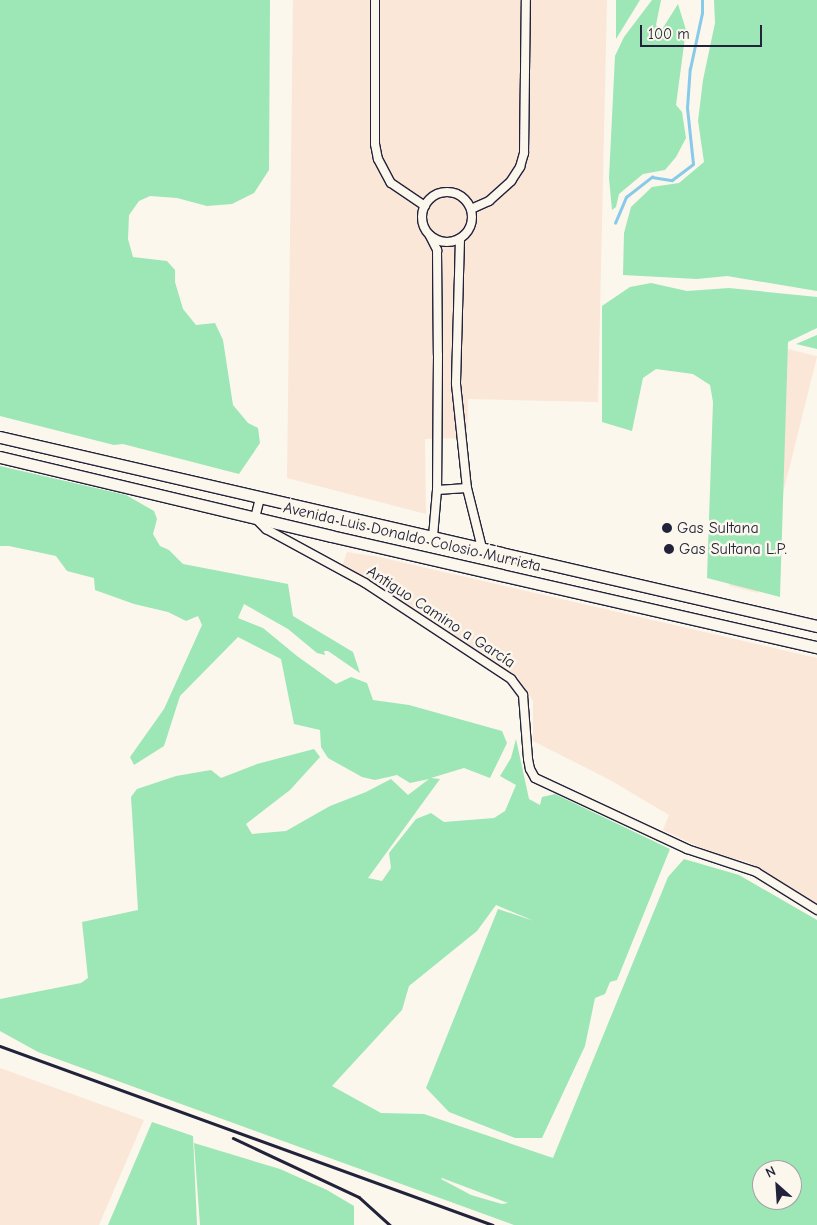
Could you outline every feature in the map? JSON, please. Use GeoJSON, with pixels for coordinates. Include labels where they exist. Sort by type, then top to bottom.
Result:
{"type":"FeatureCollection","features":[{"type":"Feature","properties":{"kind":"main road","name":"Avenida Luis Donaldo Colosio Murrieta"},"geometry":{"type":"LineString","coordinates":[[0,437],[817,626]]}},
{"type":"Feature","properties":{"kind":"main road","name":"Avenida Luis Donaldo Colosio Murrieta"},"geometry":{"type":"LineString","coordinates":[[0,457],[817,647]]}},
{"type":"Feature","properties":{"kind":"street"},"geometry":{"type":"LineString","coordinates":[[375,0],[375,144],[378,159],[391,183],[425,206]]}},
{"type":"Feature","properties":{"kind":"street"},"geometry":{"type":"LineString","coordinates":[[471,210],[489,200],[511,181],[520,167],[524,153],[526,0]]}},
{"type":"Feature","properties":{"kind":"street"},"geometry":{"type":"LineString","coordinates":[[430,236],[445,242],[460,239],[471,226],[471,210],[461,196],[445,192],[430,199],[425,206],[422,222],[437,250],[437,490],[433,537]]}},
{"type":"Feature","properties":{"kind":"street"},"geometry":{"type":"LineString","coordinates":[[460,239],[456,384],[467,488],[482,548]]}},
{"type":"Feature","properties":{"kind":"street"},"geometry":{"type":"LineString","coordinates":[[437,490],[467,488]]}},
{"type":"Feature","properties":{"kind":"street"},"geometry":{"type":"LineString","coordinates":[[256,518],[260,498]]}},
{"type":"Feature","properties":{"kind":"street","name":"Antiguo Camino a García"},"geometry":{"type":"LineString","coordinates":[[256,518],[266,529],[365,583],[512,679],[523,695],[528,759],[530,769],[535,778],[687,848],[756,872],[817,910]]}},
{"type":"Feature","properties":{"kind":"shaded area"},"geometry":{"type":"Polygon","coordinates":[[[293,0],[607,0],[598,402],[468,399],[467,438],[425,439],[426,514],[287,478],[293,0]]]}},
{"type":"Feature","properties":{"kind":"shaded area"},"geometry":{"type":"Polygon","coordinates":[[[788,349],[817,357],[758,593],[729,586],[788,349]]]}},
{"type":"Feature","properties":{"kind":"shaded area"},"geometry":{"type":"Polygon","coordinates":[[[347,552],[379,557],[817,658],[817,904],[748,862],[716,855],[663,830],[669,815],[610,780],[533,741],[533,701],[517,676],[342,566],[347,552]]]}},
{"type":"Feature","properties":{"kind":"shaded area"},"geometry":{"type":"Polygon","coordinates":[[[0,1068],[144,1120],[99,1225],[0,1225],[0,1068]]]}},
{"type":"Feature","properties":{"kind":"green space"},"geometry":{"type":"Polygon","coordinates":[[[0,0],[270,0],[269,170],[254,193],[232,204],[207,206],[177,198],[150,196],[139,201],[129,215],[128,239],[133,257],[167,261],[175,270],[175,282],[183,309],[196,325],[215,323],[223,340],[233,405],[248,423],[258,428],[260,443],[239,474],[123,444],[114,445],[0,416],[0,0]]]}},
{"type":"Feature","properties":{"kind":"green space"},"geometry":{"type":"Polygon","coordinates":[[[616,0],[640,0],[616,39],[616,0]]]}},
{"type":"Feature","properties":{"kind":"green space"},"geometry":{"type":"Polygon","coordinates":[[[652,0],[661,0],[656,25],[661,31],[678,4],[686,30],[676,105],[682,112],[686,138],[676,157],[665,170],[643,174],[619,194],[616,207],[612,210],[609,178],[615,56],[624,37],[652,0]]]}},
{"type":"Feature","properties":{"kind":"green space"},"geometry":{"type":"Polygon","coordinates":[[[714,0],[817,0],[817,291],[727,276],[697,279],[623,275],[624,233],[631,207],[652,187],[679,183],[704,162],[698,121],[703,80],[715,23],[714,0]]]}},
{"type":"Feature","properties":{"kind":"green space"},"geometry":{"type":"Polygon","coordinates":[[[651,283],[687,291],[729,288],[817,297],[817,328],[788,342],[780,597],[707,578],[713,402],[710,385],[693,374],[656,369],[643,378],[632,431],[602,422],[602,306],[630,287],[651,283]]]}},
{"type":"Feature","properties":{"kind":"green space"},"geometry":{"type":"Polygon","coordinates":[[[817,335],[817,349],[796,344],[817,335]]]}},
{"type":"Feature","properties":{"kind":"green space"},"geometry":{"type":"Polygon","coordinates":[[[0,466],[126,495],[154,511],[157,519],[153,534],[160,546],[169,550],[183,564],[288,584],[293,616],[353,652],[360,673],[328,651],[324,651],[325,655],[317,653],[288,629],[244,604],[238,618],[263,628],[297,656],[336,684],[351,677],[367,683],[373,700],[409,705],[502,731],[507,743],[490,778],[464,768],[431,778],[440,779],[368,878],[382,881],[391,868],[389,853],[416,819],[431,813],[444,822],[494,818],[505,811],[516,785],[500,776],[511,758],[516,739],[529,799],[540,805],[542,797],[555,794],[670,849],[617,980],[610,982],[605,994],[595,998],[585,1046],[542,1138],[515,1138],[449,1112],[426,1088],[498,909],[534,921],[496,905],[477,931],[409,986],[402,1010],[332,1086],[381,1113],[424,1114],[553,1158],[668,877],[684,859],[739,875],[817,920],[817,1225],[514,1225],[38,1052],[0,1031],[0,999],[81,983],[88,978],[82,922],[138,910],[131,797],[137,789],[176,776],[211,770],[221,778],[257,764],[314,749],[320,757],[290,790],[246,824],[252,834],[286,831],[330,806],[366,792],[391,779],[408,795],[429,779],[410,783],[397,775],[375,780],[362,777],[328,758],[321,747],[320,730],[294,724],[281,659],[238,637],[180,696],[164,746],[134,765],[130,757],[164,709],[202,625],[198,616],[186,621],[168,612],[134,604],[95,590],[94,578],[67,571],[56,556],[9,546],[0,546],[0,466]],[[442,1178],[471,1195],[502,1204],[508,1203],[442,1178]]]}},
{"type":"Feature","properties":{"kind":"green space"},"geometry":{"type":"Polygon","coordinates":[[[152,1122],[193,1136],[197,1225],[108,1225],[152,1122]]]}},
{"type":"Feature","properties":{"kind":"green space"},"geometry":{"type":"Polygon","coordinates":[[[194,1143],[280,1169],[327,1190],[354,1206],[354,1225],[200,1225],[194,1143]]]}},
{"type":"Feature","properties":{"kind":"waterway"},"geometry":{"type":"LineString","coordinates":[[615,223],[626,197],[652,177],[672,180],[693,164],[687,108],[690,69],[702,13],[702,0]]}},
{"type":"Feature","properties":{"kind":"railway"},"geometry":{"type":"LineString","coordinates":[[0,1046],[493,1225]]}},
{"type":"Feature","properties":{"kind":"railway"},"geometry":{"type":"LineString","coordinates":[[233,1138],[359,1197],[390,1225]]}},
{"type":"Feature","properties":{"kind":"place","name":"Gas Sultana"},"geometry":{"type":"Point","coordinates":[667,528]}},
{"type":"Feature","properties":{"kind":"place","name":"Gas Sultana L.P."},"geometry":{"type":"Point","coordinates":[669,549]}}]}
